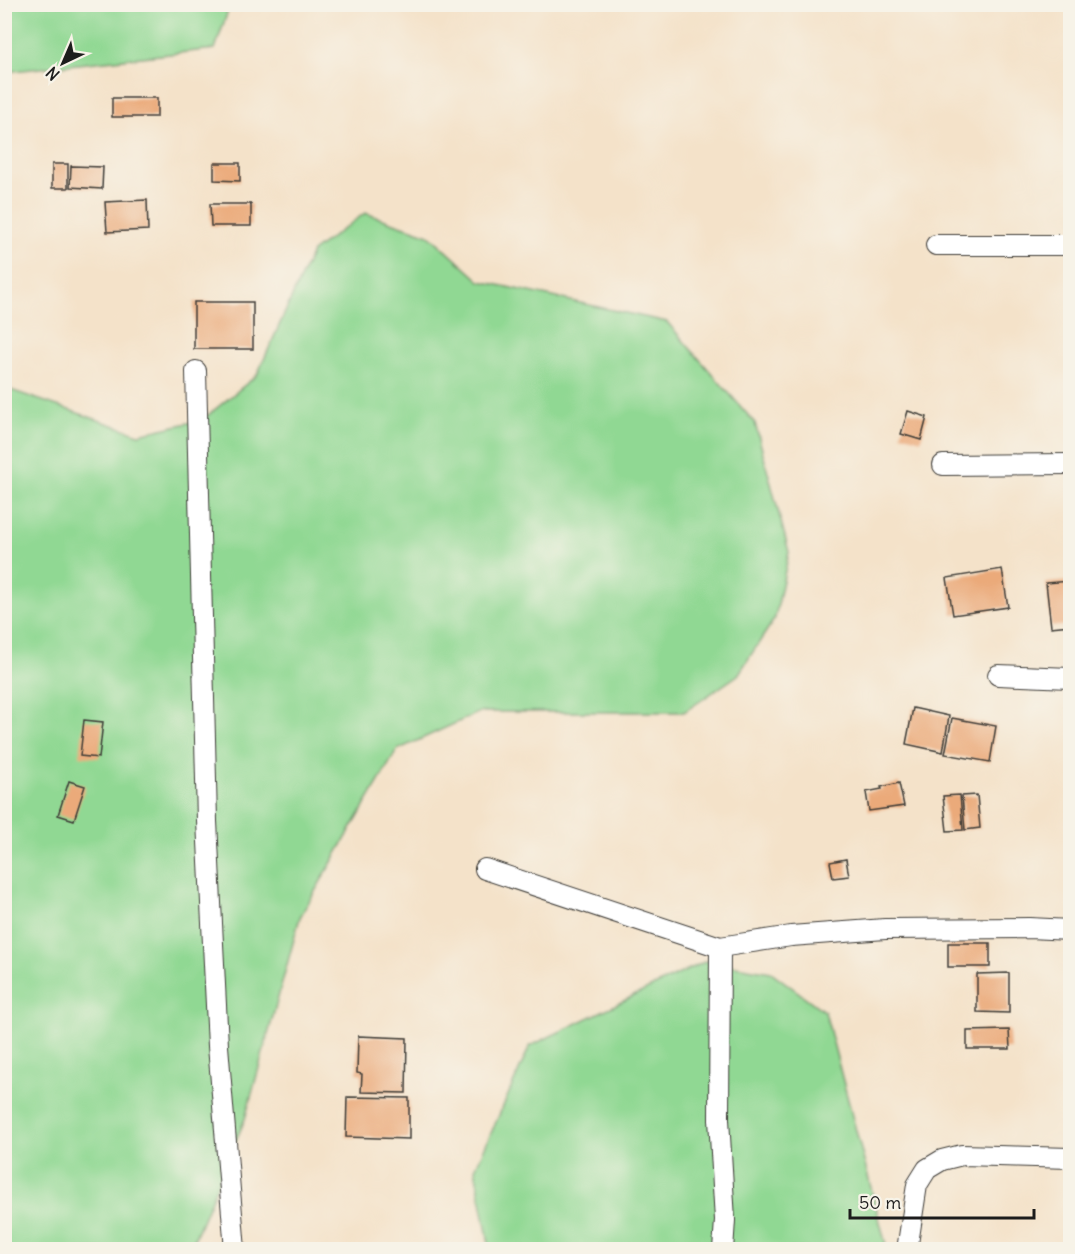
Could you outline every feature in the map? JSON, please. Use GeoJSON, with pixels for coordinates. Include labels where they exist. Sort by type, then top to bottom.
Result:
{"type":"FeatureCollection","features":[{"type":"Feature","properties":{"kind":"street"},"geometry":{"type":"LineString","coordinates":[[936,245],[1071,245]]}},
{"type":"Feature","properties":{"kind":"street"},"geometry":{"type":"LineString","coordinates":[[196,370],[207,821],[218,1046],[235,1250]]}},
{"type":"Feature","properties":{"kind":"street"},"geometry":{"type":"LineString","coordinates":[[943,465],[1071,464]]}},
{"type":"Feature","properties":{"kind":"street"},"geometry":{"type":"LineString","coordinates":[[998,675],[1071,678]]}},
{"type":"Feature","properties":{"kind":"street"},"geometry":{"type":"LineString","coordinates":[[485,869],[720,947],[791,936],[885,929],[1071,930]]}},
{"type":"Feature","properties":{"kind":"street"},"geometry":{"type":"LineString","coordinates":[[720,947],[719,1119],[725,1220],[723,1250]]}},
{"type":"Feature","properties":{"kind":"street"},"geometry":{"type":"LineString","coordinates":[[907,1250],[917,1185],[927,1169],[942,1160],[962,1155],[1071,1158]]}},
{"type":"Feature","properties":{"kind":"green space"},"geometry":{"type":"Polygon","coordinates":[[[4,5],[230,5],[215,49],[5,72],[4,5]]]}},
{"type":"Feature","properties":{"kind":"green space"},"geometry":{"type":"Polygon","coordinates":[[[365,213],[429,235],[480,281],[667,322],[755,423],[789,552],[775,618],[738,675],[684,712],[480,712],[397,750],[300,917],[245,1119],[193,1242],[183,1250],[5,1250],[5,388],[139,434],[202,420],[257,375],[312,252],[365,213]]]}},
{"type":"Feature","properties":{"kind":"green space"},"geometry":{"type":"Polygon","coordinates":[[[706,961],[771,972],[825,1012],[887,1249],[490,1249],[475,1169],[530,1046],[706,961]]]}},
{"type":"Feature","properties":{"kind":"building"},"geometry":{"type":"Polygon","coordinates":[[[112,98],[157,98],[157,117],[112,117],[112,98]]]}},
{"type":"Feature","properties":{"kind":"building"},"geometry":{"type":"Polygon","coordinates":[[[214,163],[240,163],[240,181],[214,180],[214,163]]]}},
{"type":"Feature","properties":{"kind":"building"},"geometry":{"type":"Polygon","coordinates":[[[52,164],[68,164],[68,188],[52,188],[52,164]]]}},
{"type":"Feature","properties":{"kind":"building"},"geometry":{"type":"Polygon","coordinates":[[[71,166],[103,167],[102,189],[70,187],[71,166]]]}},
{"type":"Feature","properties":{"kind":"building"},"geometry":{"type":"Polygon","coordinates":[[[147,200],[148,230],[107,232],[105,202],[147,200]]]}},
{"type":"Feature","properties":{"kind":"building"},"geometry":{"type":"Polygon","coordinates":[[[210,204],[251,204],[251,226],[211,226],[210,204]]]}},
{"type":"Feature","properties":{"kind":"building"},"geometry":{"type":"Polygon","coordinates":[[[194,302],[253,302],[253,349],[194,349],[194,302]]]}},
{"type":"Feature","properties":{"kind":"building"},"geometry":{"type":"Polygon","coordinates":[[[908,411],[927,417],[921,440],[901,434],[908,411]]]}},
{"type":"Feature","properties":{"kind":"building"},"geometry":{"type":"Polygon","coordinates":[[[1002,569],[1008,607],[953,615],[947,578],[1002,569]]]}},
{"type":"Feature","properties":{"kind":"building"},"geometry":{"type":"Polygon","coordinates":[[[1070,581],[1070,625],[1051,627],[1046,583],[1070,581]]]}},
{"type":"Feature","properties":{"kind":"building"},"geometry":{"type":"Polygon","coordinates":[[[913,708],[949,716],[943,752],[906,744],[913,708]]]}},
{"type":"Feature","properties":{"kind":"building"},"geometry":{"type":"Polygon","coordinates":[[[952,718],[996,726],[990,762],[945,754],[952,718]]]}},
{"type":"Feature","properties":{"kind":"building"},"geometry":{"type":"Polygon","coordinates":[[[84,720],[103,722],[99,758],[80,756],[84,720]]]}},
{"type":"Feature","properties":{"kind":"building"},"geometry":{"type":"Polygon","coordinates":[[[69,781],[85,786],[74,820],[58,815],[69,781]]]}},
{"type":"Feature","properties":{"kind":"building"},"geometry":{"type":"Polygon","coordinates":[[[899,783],[904,806],[869,811],[866,792],[899,783]]]}},
{"type":"Feature","properties":{"kind":"building"},"geometry":{"type":"Polygon","coordinates":[[[960,795],[963,830],[947,831],[943,796],[960,795]]]}},
{"type":"Feature","properties":{"kind":"building"},"geometry":{"type":"Polygon","coordinates":[[[977,795],[980,828],[965,830],[962,796],[977,795]]]}},
{"type":"Feature","properties":{"kind":"building"},"geometry":{"type":"Polygon","coordinates":[[[846,859],[849,876],[833,878],[830,862],[846,859]]]}},
{"type":"Feature","properties":{"kind":"building"},"geometry":{"type":"Polygon","coordinates":[[[948,943],[990,943],[990,967],[948,967],[948,943]]]}},
{"type":"Feature","properties":{"kind":"building"},"geometry":{"type":"Polygon","coordinates":[[[1009,973],[1009,1013],[977,1012],[977,974],[1009,973]]]}},
{"type":"Feature","properties":{"kind":"building"},"geometry":{"type":"Polygon","coordinates":[[[1009,1030],[1010,1049],[967,1049],[967,1031],[1009,1030]]]}},
{"type":"Feature","properties":{"kind":"building"},"geometry":{"type":"Polygon","coordinates":[[[358,1036],[407,1038],[406,1093],[361,1092],[362,1074],[357,1073],[358,1036]]]}},
{"type":"Feature","properties":{"kind":"building"},"geometry":{"type":"Polygon","coordinates":[[[347,1097],[409,1098],[409,1139],[346,1137],[347,1097]]]}}]}
